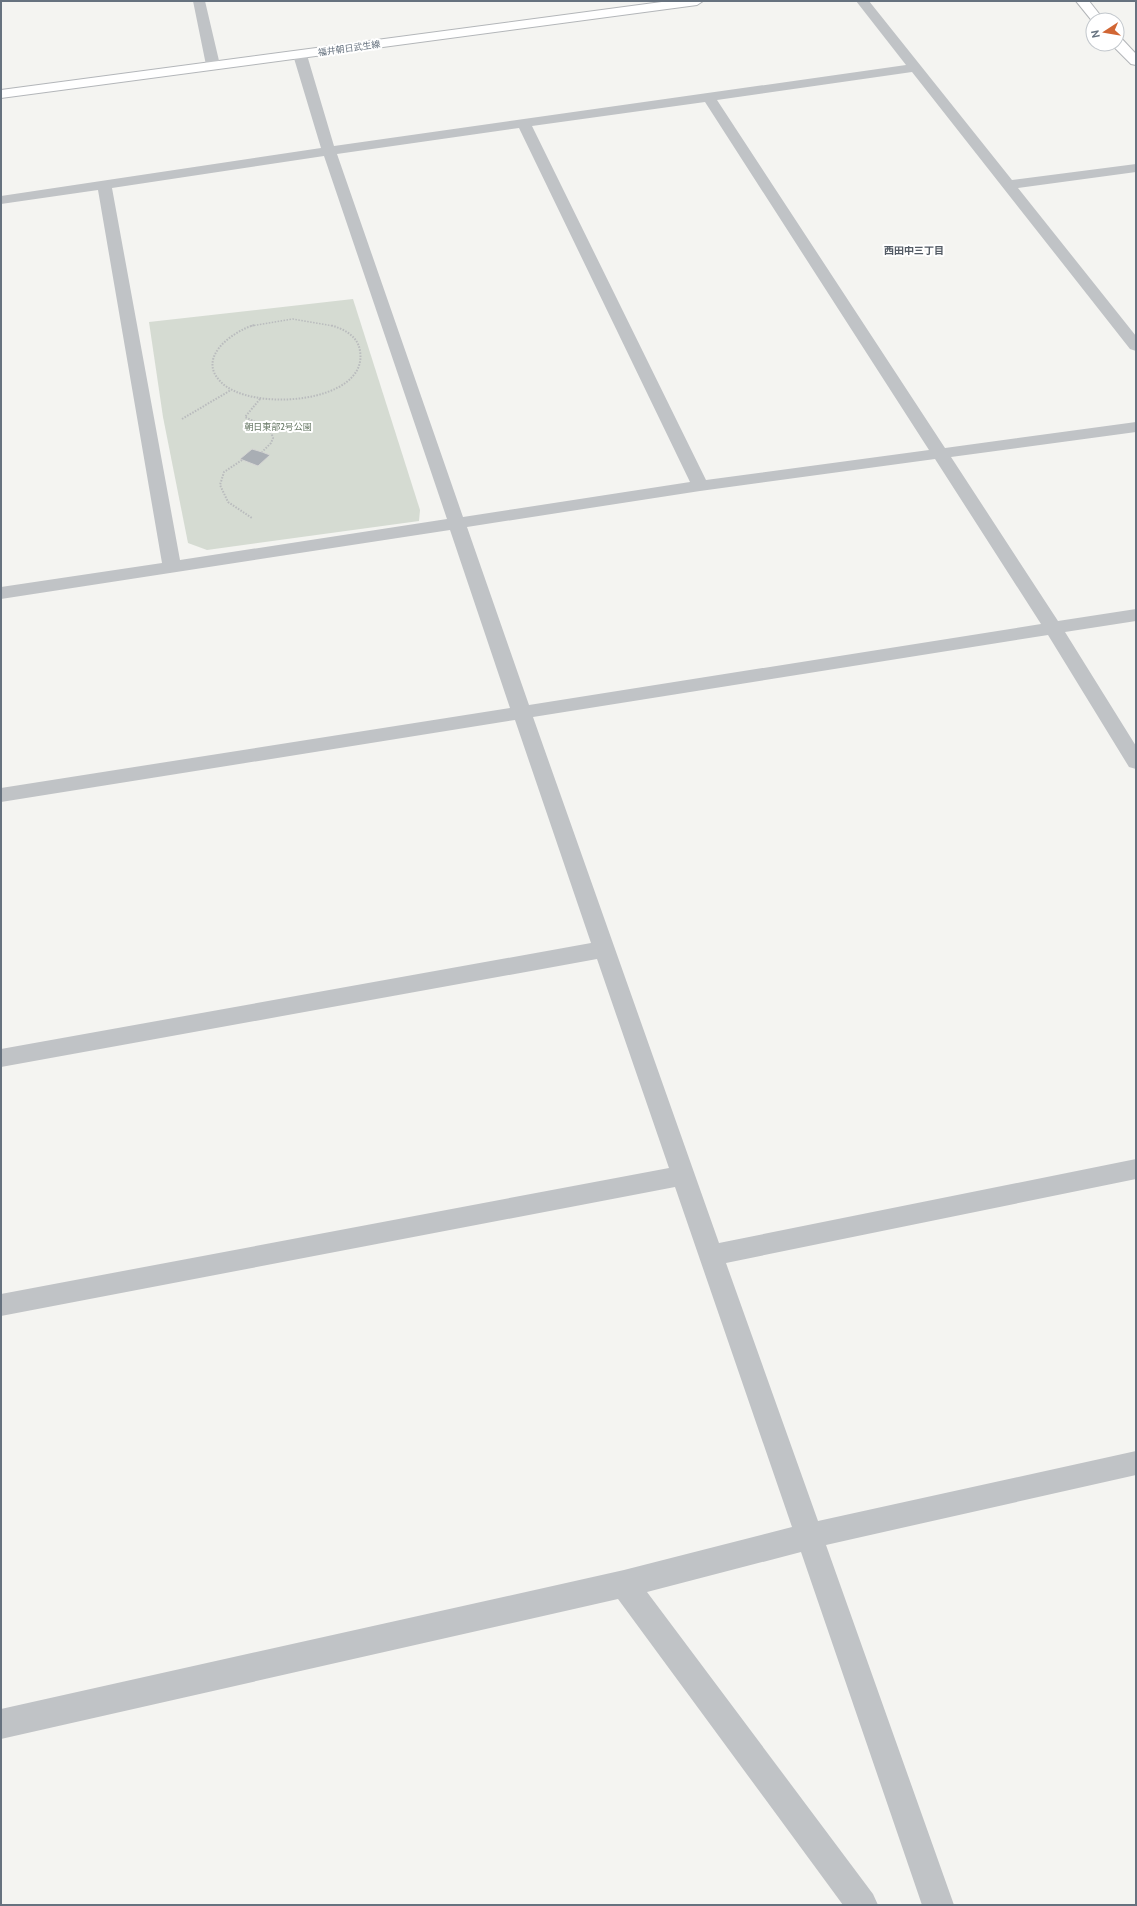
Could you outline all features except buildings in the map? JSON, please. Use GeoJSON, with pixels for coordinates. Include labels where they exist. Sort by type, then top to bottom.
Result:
{"type":"FeatureCollection","features":[{"type":"Feature","properties":{"kind":"main road","name":"福井朝日武生線"},"geometry":{"type":"LineString","coordinates":[[1,94],[698,1]]}},
{"type":"Feature","properties":{"kind":"main road"},"geometry":{"type":"LineString","coordinates":[[1082,1],[1091,12]]}},
{"type":"Feature","properties":{"kind":"main road"},"geometry":{"type":"LineString","coordinates":[[1125,50],[1136,61]]}},
{"type":"Feature","properties":{"kind":"street"},"geometry":{"type":"LineString","coordinates":[[199,1],[214,65]]}},
{"type":"Feature","properties":{"kind":"street"},"geometry":{"type":"LineString","coordinates":[[862,1],[1136,346]]}},
{"type":"Feature","properties":{"kind":"street"},"geometry":{"type":"LineString","coordinates":[[300,55],[329,151],[457,524],[938,1905]]}},
{"type":"Feature","properties":{"kind":"street"},"geometry":{"type":"LineString","coordinates":[[1,200],[104,186],[329,151],[914,68]]}},
{"type":"Feature","properties":{"kind":"street"},"geometry":{"type":"LineString","coordinates":[[709,98],[1053,628],[1136,762]]}},
{"type":"Feature","properties":{"kind":"street"},"geometry":{"type":"LineString","coordinates":[[523,123],[700,486]]}},
{"type":"Feature","properties":{"kind":"street"},"geometry":{"type":"LineString","coordinates":[[1007,185],[1136,168]]}},
{"type":"Feature","properties":{"kind":"street"},"geometry":{"type":"LineString","coordinates":[[104,186],[172,567]]}},
{"type":"Feature","properties":{"kind":"street"},"geometry":{"type":"LineString","coordinates":[[1,593],[700,486],[1136,427]]}},
{"type":"Feature","properties":{"kind":"street"},"geometry":{"type":"LineString","coordinates":[[1,795],[1136,615]]}},
{"type":"Feature","properties":{"kind":"street"},"geometry":{"type":"LineString","coordinates":[[1,1058],[604,949]]}},
{"type":"Feature","properties":{"kind":"street"},"geometry":{"type":"LineString","coordinates":[[712,1255],[1136,1169]]}},
{"type":"Feature","properties":{"kind":"street"},"geometry":{"type":"LineString","coordinates":[[1,1305],[684,1175]]}},
{"type":"Feature","properties":{"kind":"street"},"geometry":{"type":"LineString","coordinates":[[1,1724],[624,1584],[810,1536],[1136,1463]]}},
{"type":"Feature","properties":{"kind":"street"},"geometry":{"type":"LineString","coordinates":[[624,1584],[862,1905]]}},
{"type":"Feature","properties":{"kind":"path"},"geometry":{"type":"LineString","coordinates":[[293,319],[318,321],[339,328],[354,338],[362,350],[361,362],[358,369],[354,375],[340,386],[320,395],[297,400],[273,401],[260,399],[231,390],[217,379],[212,365],[215,351],[227,338],[245,328],[274,321],[293,319]]}},
{"type":"Feature","properties":{"kind":"path"},"geometry":{"type":"LineString","coordinates":[[179,421],[231,390]]}},
{"type":"Feature","properties":{"kind":"path"},"geometry":{"type":"LineString","coordinates":[[260,399],[245,417],[270,429],[273,438],[271,443],[262,452]]}},
{"type":"Feature","properties":{"kind":"path"},"geometry":{"type":"LineString","coordinates":[[242,460],[224,472],[220,485],[228,502],[252,518]]}},
{"type":"Feature","properties":{"kind":"green space","name":"朝日東部2号公園"},"geometry":{"type":"Polygon","coordinates":[[[353,299],[420,510],[419,521],[207,550],[188,543],[163,417],[149,322],[353,299]]]}},
{"type":"Feature","properties":{"kind":"district","name":"西田中三丁目"},"geometry":{"type":"Point","coordinates":[914,250]}}]}
